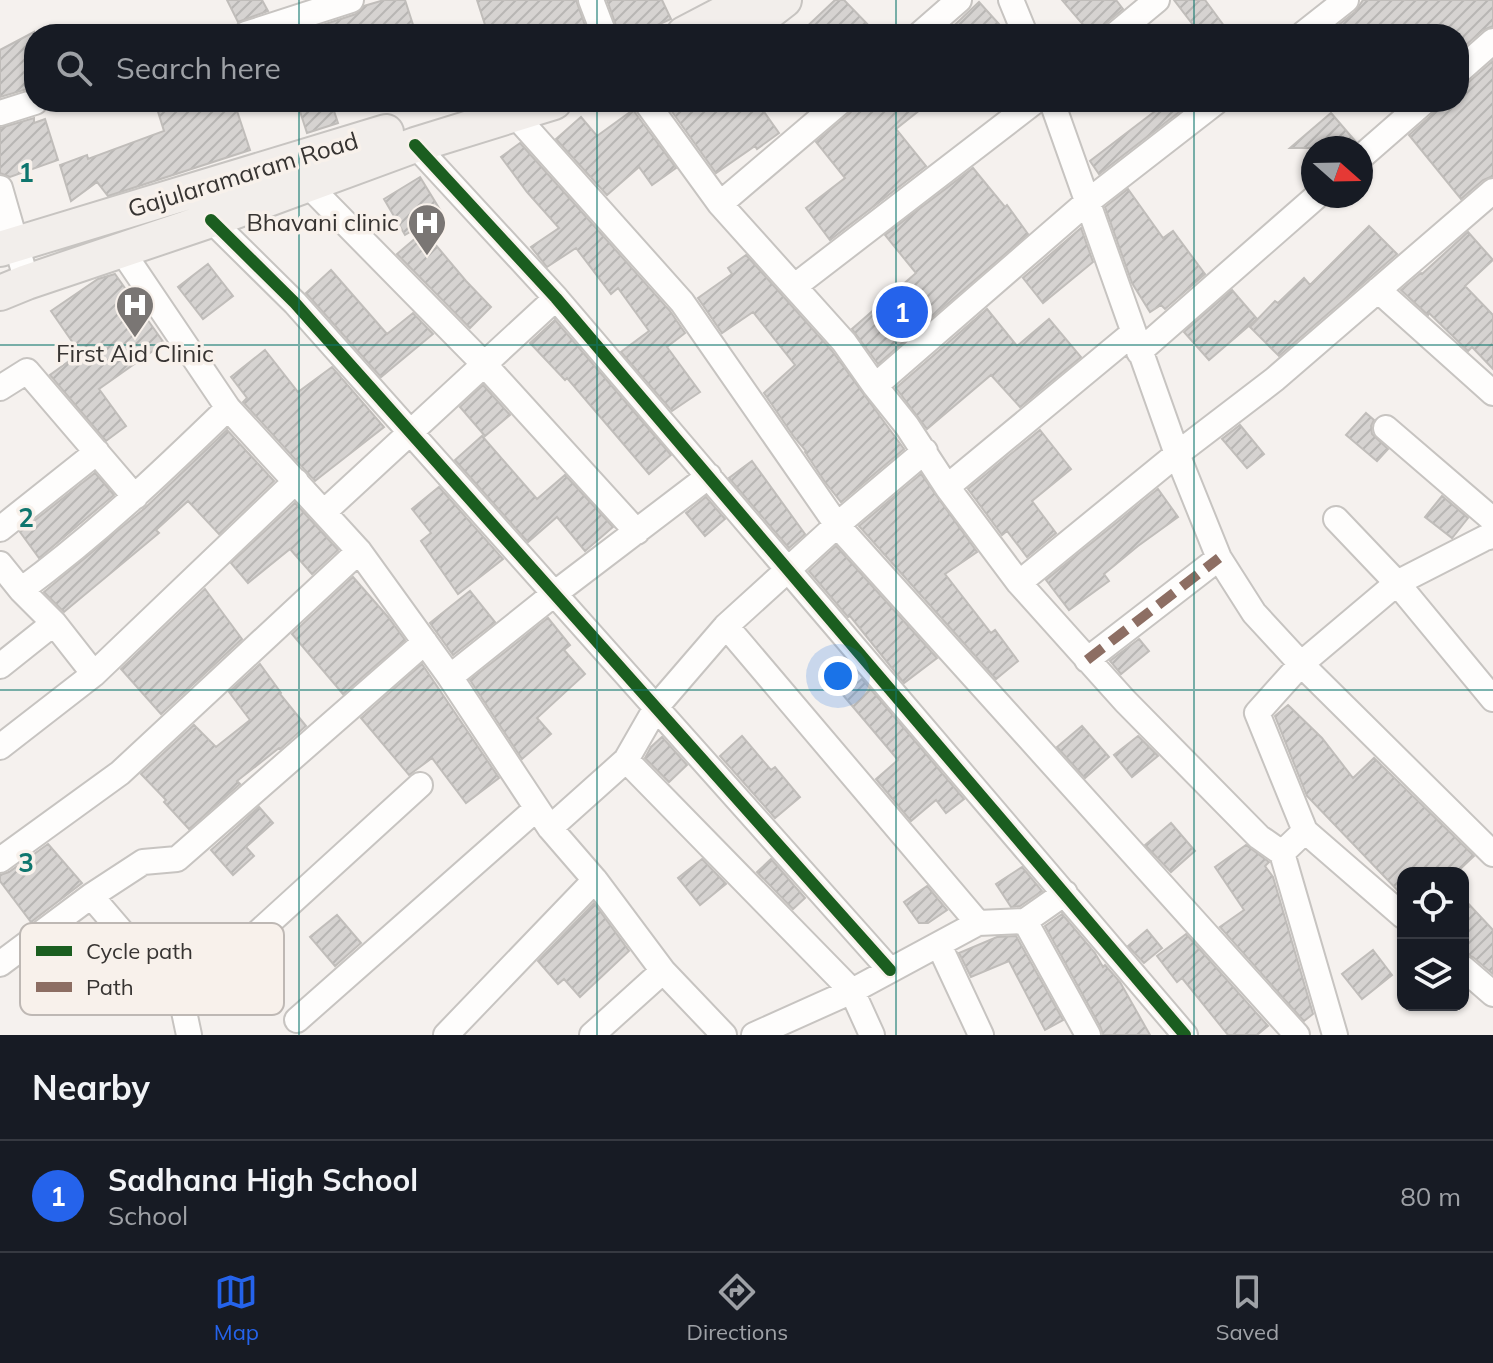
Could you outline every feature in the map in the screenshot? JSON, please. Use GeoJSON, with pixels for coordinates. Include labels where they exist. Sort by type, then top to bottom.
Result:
{"type":"FeatureCollection","features":[{"type":"Feature","properties":{"kind":"main road"},"geometry":{"type":"LineString","coordinates":[[703,24],[744,0]]}},
{"type":"Feature","properties":{"kind":"main road"},"geometry":{"type":"LineString","coordinates":[[753,24],[784,0]]}},
{"type":"Feature","properties":{"kind":"main road","name":"Gajularamaram Road"},"geometry":{"type":"LineString","coordinates":[[8,246],[486,112]]}},
{"type":"Feature","properties":{"kind":"main road","name":"Gajularamaram Road"},"geometry":{"type":"LineString","coordinates":[[13,287],[211,220],[415,145],[491,112]]}},
{"type":"Feature","properties":{"kind":"street"},"geometry":{"type":"LineString","coordinates":[[277,24],[351,0]]}},
{"type":"Feature","properties":{"kind":"street"},"geometry":{"type":"LineString","coordinates":[[591,0],[600,24]]}},
{"type":"Feature","properties":{"kind":"street"},"geometry":{"type":"LineString","coordinates":[[931,24],[959,0]]}},
{"type":"Feature","properties":{"kind":"street"},"geometry":{"type":"LineString","coordinates":[[1011,0],[1021,24]]}},
{"type":"Feature","properties":{"kind":"street"},"geometry":{"type":"LineString","coordinates":[[1128,24],[1157,0]]}},
{"type":"Feature","properties":{"kind":"street"},"geometry":{"type":"LineString","coordinates":[[1316,24],[1346,0]]}},
{"type":"Feature","properties":{"kind":"street"},"geometry":{"type":"LineString","coordinates":[[1469,62],[1493,41]]}},
{"type":"Feature","properties":{"kind":"street"},"geometry":{"type":"LineString","coordinates":[[0,113],[24,105]]}},
{"type":"Feature","properties":{"kind":"street"},"geometry":{"type":"LineString","coordinates":[[504,112],[682,302],[837,525],[1297,1035]]}},
{"type":"Feature","properties":{"kind":"street"},"geometry":{"type":"LineString","coordinates":[[653,112],[720,204],[844,342],[1019,583],[1087,660],[1259,837],[1282,853],[1335,1035]]}},
{"type":"Feature","properties":{"kind":"street"},"geometry":{"type":"LineString","coordinates":[[720,204],[828,112]]}},
{"type":"Feature","properties":{"kind":"street"},"geometry":{"type":"LineString","coordinates":[[795,286],[1021,112]]}},
{"type":"Feature","properties":{"kind":"street"},"geometry":{"type":"LineString","coordinates":[[1055,112],[1136,343],[1219,558],[1254,613],[1301,664],[1493,854]]}},
{"type":"Feature","properties":{"kind":"street"},"geometry":{"type":"LineString","coordinates":[[875,386],[1086,203],[1203,112]]}},
{"type":"Feature","properties":{"kind":"street"},"geometry":{"type":"LineString","coordinates":[[1373,147],[1413,112]]}},
{"type":"Feature","properties":{"kind":"street"},"geometry":{"type":"LineString","coordinates":[[415,145],[556,298],[1185,1035]]}},
{"type":"Feature","properties":{"kind":"street"},"geometry":{"type":"LineString","coordinates":[[307,184],[484,364],[637,532]]}},
{"type":"Feature","properties":{"kind":"street"},"geometry":{"type":"LineString","coordinates":[[0,188],[13,287]]}},
{"type":"Feature","properties":{"kind":"street"},"geometry":{"type":"LineString","coordinates":[[1019,583],[1177,454],[1275,379],[1493,191]]}},
{"type":"Feature","properties":{"kind":"street"},"geometry":{"type":"LineString","coordinates":[[947,487],[1136,343],[1302,208]]}},
{"type":"Feature","properties":{"kind":"street"},"geometry":{"type":"LineString","coordinates":[[211,220],[295,303],[890,970]]}},
{"type":"Feature","properties":{"kind":"street"},"geometry":{"type":"LineString","coordinates":[[122,251],[228,408],[359,551],[450,677],[543,819],[595,880],[663,971],[724,1035]]}},
{"type":"Feature","properties":{"kind":"street"},"geometry":{"type":"LineString","coordinates":[[1378,290],[1493,393]]}},
{"type":"Feature","properties":{"kind":"street"},"geometry":{"type":"LineString","coordinates":[[324,512],[556,298]]}},
{"type":"Feature","properties":{"kind":"street"},"geometry":{"type":"LineString","coordinates":[[0,388],[27,371],[135,497]]}},
{"type":"Feature","properties":{"kind":"street"},"geometry":{"type":"LineString","coordinates":[[21,590],[135,497],[228,408]]}},
{"type":"Feature","properties":{"kind":"street"},"geometry":{"type":"LineString","coordinates":[[1386,428],[1491,536],[1397,583],[1301,664],[1257,713],[1305,831],[1397,911]]}},
{"type":"Feature","properties":{"kind":"street"},"geometry":{"type":"LineString","coordinates":[[297,1020],[543,819],[626,760],[657,706],[726,626],[837,525],[925,451]]}},
{"type":"Feature","properties":{"kind":"street"},"geometry":{"type":"LineString","coordinates":[[0,529],[97,452]]}},
{"type":"Feature","properties":{"kind":"street"},"geometry":{"type":"LineString","coordinates":[[450,677],[709,476]]}},
{"type":"Feature","properties":{"kind":"street"},"geometry":{"type":"LineString","coordinates":[[0,747],[94,674],[296,481]]}},
{"type":"Feature","properties":{"kind":"street"},"geometry":{"type":"LineString","coordinates":[[1336,519],[1397,583],[1493,699]]}},
{"type":"Feature","properties":{"kind":"street"},"geometry":{"type":"LineString","coordinates":[[0,860],[120,773],[359,551]]}},
{"type":"Feature","properties":{"kind":"street"},"geometry":{"type":"LineString","coordinates":[[1087,660],[1219,558]]}},
{"type":"Feature","properties":{"kind":"street"},"geometry":{"type":"LineString","coordinates":[[0,564],[54,623],[94,674]]}},
{"type":"Feature","properties":{"kind":"street"},"geometry":{"type":"LineString","coordinates":[[0,666],[54,623]]}},
{"type":"Feature","properties":{"kind":"street"},"geometry":{"type":"LineString","coordinates":[[726,626],[978,923]]}},
{"type":"Feature","properties":{"kind":"street"},"geometry":{"type":"LineString","coordinates":[[55,923],[143,862],[177,859],[425,642]]}},
{"type":"Feature","properties":{"kind":"street"},"geometry":{"type":"LineString","coordinates":[[626,760],[852,991],[872,1035]]}},
{"type":"Feature","properties":{"kind":"street"},"geometry":{"type":"LineString","coordinates":[[269,923],[420,785]]}},
{"type":"Feature","properties":{"kind":"street"},"geometry":{"type":"LineString","coordinates":[[1282,853],[1305,831]]}},
{"type":"Feature","properties":{"kind":"street"},"geometry":{"type":"LineString","coordinates":[[446,1035],[595,880]]}},
{"type":"Feature","properties":{"kind":"street"},"geometry":{"type":"LineString","coordinates":[[754,1035],[852,991],[978,923],[1025,921],[1065,893]]}},
{"type":"Feature","properties":{"kind":"street"},"geometry":{"type":"LineString","coordinates":[[91,896],[114,923]]}},
{"type":"Feature","properties":{"kind":"street"},"geometry":{"type":"LineString","coordinates":[[1025,921],[1088,1035]]}},
{"type":"Feature","properties":{"kind":"street"},"geometry":{"type":"LineString","coordinates":[[939,945],[981,1035]]}},
{"type":"Feature","properties":{"kind":"street"},"geometry":{"type":"LineString","coordinates":[[0,964],[20,949]]}},
{"type":"Feature","properties":{"kind":"street"},"geometry":{"type":"LineString","coordinates":[[592,1035],[663,971]]}},
{"type":"Feature","properties":{"kind":"street"},"geometry":{"type":"LineString","coordinates":[[1469,973],[1493,994]]}},
{"type":"Feature","properties":{"kind":"street"},"geometry":{"type":"LineString","coordinates":[[185,1015],[189,1035]]}},
{"type":"Feature","properties":{"kind":"building"},"geometry":{"type":"Polygon","coordinates":[[[227,0],[262,0],[268,11],[238,22],[227,0]]]}},
{"type":"Feature","properties":{"kind":"building"},"geometry":{"type":"Polygon","coordinates":[[[384,0],[405,0],[413,24],[326,24],[356,14],[364,6],[384,0]]]}},
{"type":"Feature","properties":{"kind":"building"},"geometry":{"type":"Polygon","coordinates":[[[477,0],[576,0],[584,24],[485,24],[477,0]]]}},
{"type":"Feature","properties":{"kind":"building"},"geometry":{"type":"Polygon","coordinates":[[[607,0],[662,0],[671,19],[660,24],[615,24],[607,0]]]}},
{"type":"Feature","properties":{"kind":"building"},"geometry":{"type":"Polygon","coordinates":[[[835,0],[844,0],[867,24],[810,24],[835,0]]]}},
{"type":"Feature","properties":{"kind":"building"},"geometry":{"type":"Polygon","coordinates":[[[1062,0],[1116,0],[1123,9],[1106,24],[1082,24],[1062,0]]]}},
{"type":"Feature","properties":{"kind":"building"},"geometry":{"type":"Polygon","coordinates":[[[1174,0],[1205,0],[1223,24],[1192,24],[1174,0]]]}},
{"type":"Feature","properties":{"kind":"building"},"geometry":{"type":"Polygon","coordinates":[[[1363,0],[1493,0],[1493,26],[1469,42],[1469,24],[1340,24],[1355,12],[1363,0]]]}},
{"type":"Feature","properties":{"kind":"building"},"geometry":{"type":"Polygon","coordinates":[[[979,2],[999,24],[956,24],[979,2]]]}},
{"type":"Feature","properties":{"kind":"building"},"geometry":{"type":"Polygon","coordinates":[[[24,37],[24,90],[0,97],[0,50],[24,37]]]}},
{"type":"Feature","properties":{"kind":"building"},"geometry":{"type":"Polygon","coordinates":[[[1493,61],[1493,176],[1483,180],[1461,199],[1409,135],[1434,112],[1469,112],[1469,82],[1493,61]]]}},
{"type":"Feature","properties":{"kind":"building"},"geometry":{"type":"Polygon","coordinates":[[[158,112],[237,112],[250,150],[108,196],[97,182],[71,201],[60,165],[87,155],[88,159],[164,131],[158,112]]]}},
{"type":"Feature","properties":{"kind":"building"},"geometry":{"type":"Polygon","coordinates":[[[300,112],[334,112],[338,123],[307,133],[300,112]]]}},
{"type":"Feature","properties":{"kind":"building"},"geometry":{"type":"Polygon","coordinates":[[[634,112],[676,168],[652,185],[639,167],[607,195],[556,139],[581,117],[597,136],[634,112]]]}},
{"type":"Feature","properties":{"kind":"building"},"geometry":{"type":"Polygon","coordinates":[[[672,112],[764,112],[779,133],[716,173],[672,112]]]}},
{"type":"Feature","properties":{"kind":"building"},"geometry":{"type":"Polygon","coordinates":[[[917,112],[896,129],[926,166],[830,240],[806,208],[845,178],[816,142],[850,113],[917,112]]]}},
{"type":"Feature","properties":{"kind":"building"},"geometry":{"type":"Polygon","coordinates":[[[1154,112],[1179,112],[1099,174],[1090,161],[1154,112]]]}},
{"type":"Feature","properties":{"kind":"building"},"geometry":{"type":"Polygon","coordinates":[[[1331,113],[1351,136],[1304,136],[1331,113]]]}},
{"type":"Feature","properties":{"kind":"building"},"geometry":{"type":"Polygon","coordinates":[[[34,118],[34,123],[45,119],[58,160],[10,177],[0,173],[0,128],[34,118]]]}},
{"type":"Feature","properties":{"kind":"building"},"geometry":{"type":"Polygon","coordinates":[[[1301,139],[1301,148],[1290,148],[1301,139]]]}},
{"type":"Feature","properties":{"kind":"building"},"geometry":{"type":"Polygon","coordinates":[[[520,143],[670,311],[685,333],[667,347],[700,392],[672,411],[621,352],[649,331],[618,288],[611,294],[576,248],[547,267],[531,247],[559,228],[501,157],[520,143]]]}},
{"type":"Feature","properties":{"kind":"building"},"geometry":{"type":"Polygon","coordinates":[[[973,168],[1005,207],[1007,205],[1028,234],[878,364],[852,329],[916,273],[885,235],[973,168]]]}},
{"type":"Feature","properties":{"kind":"building"},"geometry":{"type":"Polygon","coordinates":[[[420,177],[442,213],[405,235],[384,199],[420,177]]]}},
{"type":"Feature","properties":{"kind":"building"},"geometry":{"type":"Polygon","coordinates":[[[1128,189],[1163,238],[1173,231],[1205,274],[1165,309],[1161,305],[1150,312],[1132,283],[1105,207],[1128,189]]]}},
{"type":"Feature","properties":{"kind":"building"},"geometry":{"type":"Polygon","coordinates":[[[1369,226],[1397,254],[1279,356],[1250,327],[1275,301],[1278,303],[1304,278],[1310,285],[1369,226]]]}},
{"type":"Feature","properties":{"kind":"building"},"geometry":{"type":"Polygon","coordinates":[[[1081,228],[1093,262],[1043,303],[1023,278],[1081,228]]]}},
{"type":"Feature","properties":{"kind":"building"},"geometry":{"type":"Polygon","coordinates":[[[424,231],[491,307],[470,328],[397,254],[424,231]]]}},
{"type":"Feature","properties":{"kind":"building"},"geometry":{"type":"Polygon","coordinates":[[[1468,232],[1493,260],[1465,286],[1493,315],[1493,369],[1472,347],[1468,351],[1401,290],[1468,232]]]}},
{"type":"Feature","properties":{"kind":"building"},"geometry":{"type":"Polygon","coordinates":[[[746,255],[832,351],[904,449],[841,502],[764,393],[795,365],[753,312],[722,333],[698,298],[732,274],[728,268],[746,255]]]}},
{"type":"Feature","properties":{"kind":"building"},"geometry":{"type":"Polygon","coordinates":[[[208,264],[233,296],[203,319],[178,287],[208,264]]]}},
{"type":"Feature","properties":{"kind":"building"},"geometry":{"type":"Polygon","coordinates":[[[331,270],[387,334],[413,313],[433,334],[381,377],[306,293],[331,270]]]}},
{"type":"Feature","properties":{"kind":"building"},"geometry":{"type":"Polygon","coordinates":[[[115,274],[164,343],[99,389],[126,426],[106,441],[50,375],[80,353],[51,311],[98,279],[115,274]]]}},
{"type":"Feature","properties":{"kind":"building"},"geometry":{"type":"Polygon","coordinates":[[[1232,290],[1257,319],[1209,360],[1184,332],[1232,290]]]}},
{"type":"Feature","properties":{"kind":"building"},"geometry":{"type":"Polygon","coordinates":[[[987,309],[1017,346],[1049,319],[1081,357],[1020,407],[991,375],[927,429],[896,388],[987,309]]]}},
{"type":"Feature","properties":{"kind":"building"},"geometry":{"type":"Polygon","coordinates":[[[555,320],[671,455],[649,474],[567,378],[565,380],[530,343],[555,320]]]}},
{"type":"Feature","properties":{"kind":"building"},"geometry":{"type":"Polygon","coordinates":[[[265,350],[298,392],[332,367],[384,427],[315,481],[243,402],[247,398],[231,377],[265,350]]]}},
{"type":"Feature","properties":{"kind":"building"},"geometry":{"type":"Polygon","coordinates":[[[483,385],[510,415],[485,436],[460,407],[483,385]]]}},
{"type":"Feature","properties":{"kind":"building"},"geometry":{"type":"Polygon","coordinates":[[[1366,413],[1374,420],[1372,434],[1388,449],[1377,461],[1346,435],[1366,413]]]}},
{"type":"Feature","properties":{"kind":"building"},"geometry":{"type":"Polygon","coordinates":[[[1240,425],[1264,454],[1247,468],[1222,439],[1240,425]]]}},
{"type":"Feature","properties":{"kind":"building"},"geometry":{"type":"Polygon","coordinates":[[[227,430],[274,481],[219,534],[188,501],[156,530],[159,533],[64,612],[44,592],[145,508],[227,430]]]}},
{"type":"Feature","properties":{"kind":"building"},"geometry":{"type":"Polygon","coordinates":[[[1040,430],[1071,469],[1032,501],[1056,533],[1027,557],[1007,531],[1002,535],[968,489],[1040,430]]]}},
{"type":"Feature","properties":{"kind":"building"},"geometry":{"type":"Polygon","coordinates":[[[482,436],[537,499],[565,475],[613,527],[585,551],[557,517],[528,542],[455,460],[482,436]]]}},
{"type":"Feature","properties":{"kind":"building"},"geometry":{"type":"Polygon","coordinates":[[[752,461],[805,534],[789,548],[729,478],[752,461]]]}},
{"type":"Feature","properties":{"kind":"building"},"geometry":{"type":"Polygon","coordinates":[[[95,473],[114,495],[39,558],[20,532],[95,473]]]}},
{"type":"Feature","properties":{"kind":"building"},"geometry":{"type":"Polygon","coordinates":[[[921,474],[977,552],[945,574],[991,633],[995,630],[1018,661],[996,679],[859,526],[921,474]]]}},
{"type":"Feature","properties":{"kind":"building"},"geometry":{"type":"Polygon","coordinates":[[[439,487],[503,559],[458,594],[421,541],[431,533],[412,509],[439,487]]]}},
{"type":"Feature","properties":{"kind":"building"},"geometry":{"type":"Polygon","coordinates":[[[1158,489],[1178,517],[1104,574],[1109,581],[1069,610],[1046,580],[1158,489]]]}},
{"type":"Feature","properties":{"kind":"building"},"geometry":{"type":"Polygon","coordinates":[[[1442,496],[1468,518],[1452,538],[1425,517],[1442,496]]]}},
{"type":"Feature","properties":{"kind":"building"},"geometry":{"type":"Polygon","coordinates":[[[706,497],[725,519],[705,536],[686,513],[706,497]]]}},
{"type":"Feature","properties":{"kind":"building"},"geometry":{"type":"Polygon","coordinates":[[[295,503],[338,550],[312,574],[290,549],[248,583],[231,563],[295,503]]]}},
{"type":"Feature","properties":{"kind":"building"},"geometry":{"type":"Polygon","coordinates":[[[836,546],[937,658],[904,683],[809,571],[836,546]]]}},
{"type":"Feature","properties":{"kind":"building"},"geometry":{"type":"Polygon","coordinates":[[[353,577],[405,640],[343,694],[292,634],[353,577]]]}},
{"type":"Feature","properties":{"kind":"building"},"geometry":{"type":"Polygon","coordinates":[[[205,589],[242,639],[161,714],[121,669],[205,589]]]}},
{"type":"Feature","properties":{"kind":"building"},"geometry":{"type":"Polygon","coordinates":[[[470,591],[495,622],[453,655],[430,623],[470,591]]]}},
{"type":"Feature","properties":{"kind":"building"},"geometry":{"type":"Polygon","coordinates":[[[548,618],[570,645],[564,650],[585,674],[537,718],[551,734],[522,759],[470,680],[548,618]]]}},
{"type":"Feature","properties":{"kind":"building"},"geometry":{"type":"Polygon","coordinates":[[[1139,639],[1149,651],[1121,674],[1110,661],[1139,639]]]}},
{"type":"Feature","properties":{"kind":"building"},"geometry":{"type":"Polygon","coordinates":[[[260,664],[306,726],[237,781],[240,784],[189,829],[141,774],[194,725],[216,747],[250,720],[229,692],[260,664]]]}},
{"type":"Feature","properties":{"kind":"building"},"geometry":{"type":"Polygon","coordinates":[[[422,664],[499,778],[466,803],[432,758],[409,775],[361,718],[422,664]]]}},
{"type":"Feature","properties":{"kind":"building"},"geometry":{"type":"Polygon","coordinates":[[[862,679],[964,799],[946,813],[936,800],[911,821],[876,779],[898,760],[843,695],[862,679]]]}},
{"type":"Feature","properties":{"kind":"building"},"geometry":{"type":"Polygon","coordinates":[[[1288,705],[1322,738],[1353,778],[1374,758],[1474,856],[1462,867],[1397,867],[1397,890],[1307,796],[1275,716],[1288,705]]]}},
{"type":"Feature","properties":{"kind":"building"},"geometry":{"type":"Polygon","coordinates":[[[1082,726],[1109,757],[1085,778],[1057,747],[1082,726]]]}},
{"type":"Feature","properties":{"kind":"building"},"geometry":{"type":"Polygon","coordinates":[[[742,736],[771,770],[775,767],[800,797],[775,818],[720,756],[742,736]]]}},
{"type":"Feature","properties":{"kind":"building"},"geometry":{"type":"Polygon","coordinates":[[[1138,736],[1158,756],[1132,777],[1114,755],[1138,736]]]}},
{"type":"Feature","properties":{"kind":"building"},"geometry":{"type":"Polygon","coordinates":[[[662,737],[687,765],[669,782],[645,758],[662,737]]]}},
{"type":"Feature","properties":{"kind":"building"},"geometry":{"type":"Polygon","coordinates":[[[259,807],[273,823],[246,847],[254,856],[233,875],[211,850],[259,807]]]}},
{"type":"Feature","properties":{"kind":"building"},"geometry":{"type":"Polygon","coordinates":[[[1171,823],[1195,851],[1171,872],[1145,845],[1171,823]]]}},
{"type":"Feature","properties":{"kind":"building"},"geometry":{"type":"Polygon","coordinates":[[[48,844],[82,883],[31,922],[0,881],[0,875],[48,844]]]}},
{"type":"Feature","properties":{"kind":"building"},"geometry":{"type":"Polygon","coordinates":[[[1246,845],[1269,862],[1265,866],[1273,877],[1313,1014],[1304,1021],[1220,927],[1244,910],[1215,867],[1246,845]]]}},
{"type":"Feature","properties":{"kind":"building"},"geometry":{"type":"Polygon","coordinates":[[[702,859],[726,884],[700,905],[678,878],[702,859]]]}},
{"type":"Feature","properties":{"kind":"building"},"geometry":{"type":"Polygon","coordinates":[[[771,859],[805,898],[793,909],[757,872],[771,859]]]}},
{"type":"Feature","properties":{"kind":"building"},"geometry":{"type":"Polygon","coordinates":[[[1022,867],[1042,891],[1020,906],[1011,907],[996,884],[1022,867]]]}},
{"type":"Feature","properties":{"kind":"building"},"geometry":{"type":"Polygon","coordinates":[[[927,886],[947,910],[928,923],[919,923],[904,902],[927,886]]]}},
{"type":"Feature","properties":{"kind":"building"},"geometry":{"type":"Polygon","coordinates":[[[594,903],[629,951],[580,997],[564,979],[558,984],[538,961],[594,903]]]}},
{"type":"Feature","properties":{"kind":"building"},"geometry":{"type":"Polygon","coordinates":[[[1469,904],[1493,930],[1493,974],[1469,955],[1469,904]]]}},
{"type":"Feature","properties":{"kind":"building"},"geometry":{"type":"Polygon","coordinates":[[[1062,914],[1103,967],[1105,965],[1120,982],[1150,1035],[1103,1035],[1045,926],[1062,914]]]}},
{"type":"Feature","properties":{"kind":"building"},"geometry":{"type":"Polygon","coordinates":[[[337,915],[361,943],[335,966],[310,937],[337,915]]]}},
{"type":"Feature","properties":{"kind":"building"},"geometry":{"type":"Polygon","coordinates":[[[1147,930],[1162,948],[1144,963],[1128,946],[1147,930]]]}},
{"type":"Feature","properties":{"kind":"building"},"geometry":{"type":"Polygon","coordinates":[[[1186,934],[1268,1026],[1257,1035],[1228,1035],[1182,978],[1177,982],[1157,956],[1186,934]]]}},
{"type":"Feature","properties":{"kind":"building"},"geometry":{"type":"Polygon","coordinates":[[[1016,936],[1063,1020],[1045,1030],[1009,961],[971,977],[959,953],[997,937],[1016,936]]]}},
{"type":"Feature","properties":{"kind":"building"},"geometry":{"type":"Polygon","coordinates":[[[1373,950],[1392,975],[1362,999],[1342,974],[1373,950]]]}},
{"type":"Feature","properties":{"kind":"marked path"},"geometry":{"type":"LineString","coordinates":[[1087,660],[1219,558]]}},
{"type":"Feature","properties":{"kind":"cycle path"},"geometry":{"type":"LineString","coordinates":[[415,145],[556,298],[1185,1035]]}},
{"type":"Feature","properties":{"kind":"cycle path"},"geometry":{"type":"LineString","coordinates":[[211,220],[295,303],[890,970]]}},
{"type":"Feature","properties":{"kind":"place","name":"Bhavani clinic"},"geometry":{"type":"Point","coordinates":[427,257]}},
{"type":"Feature","properties":{"kind":"place","name":"Sadhana High School"},"geometry":{"type":"Point","coordinates":[902,312]}},
{"type":"Feature","properties":{"kind":"place","name":"First Aid Clinic"},"geometry":{"type":"Point","coordinates":[135,339]}}]}
